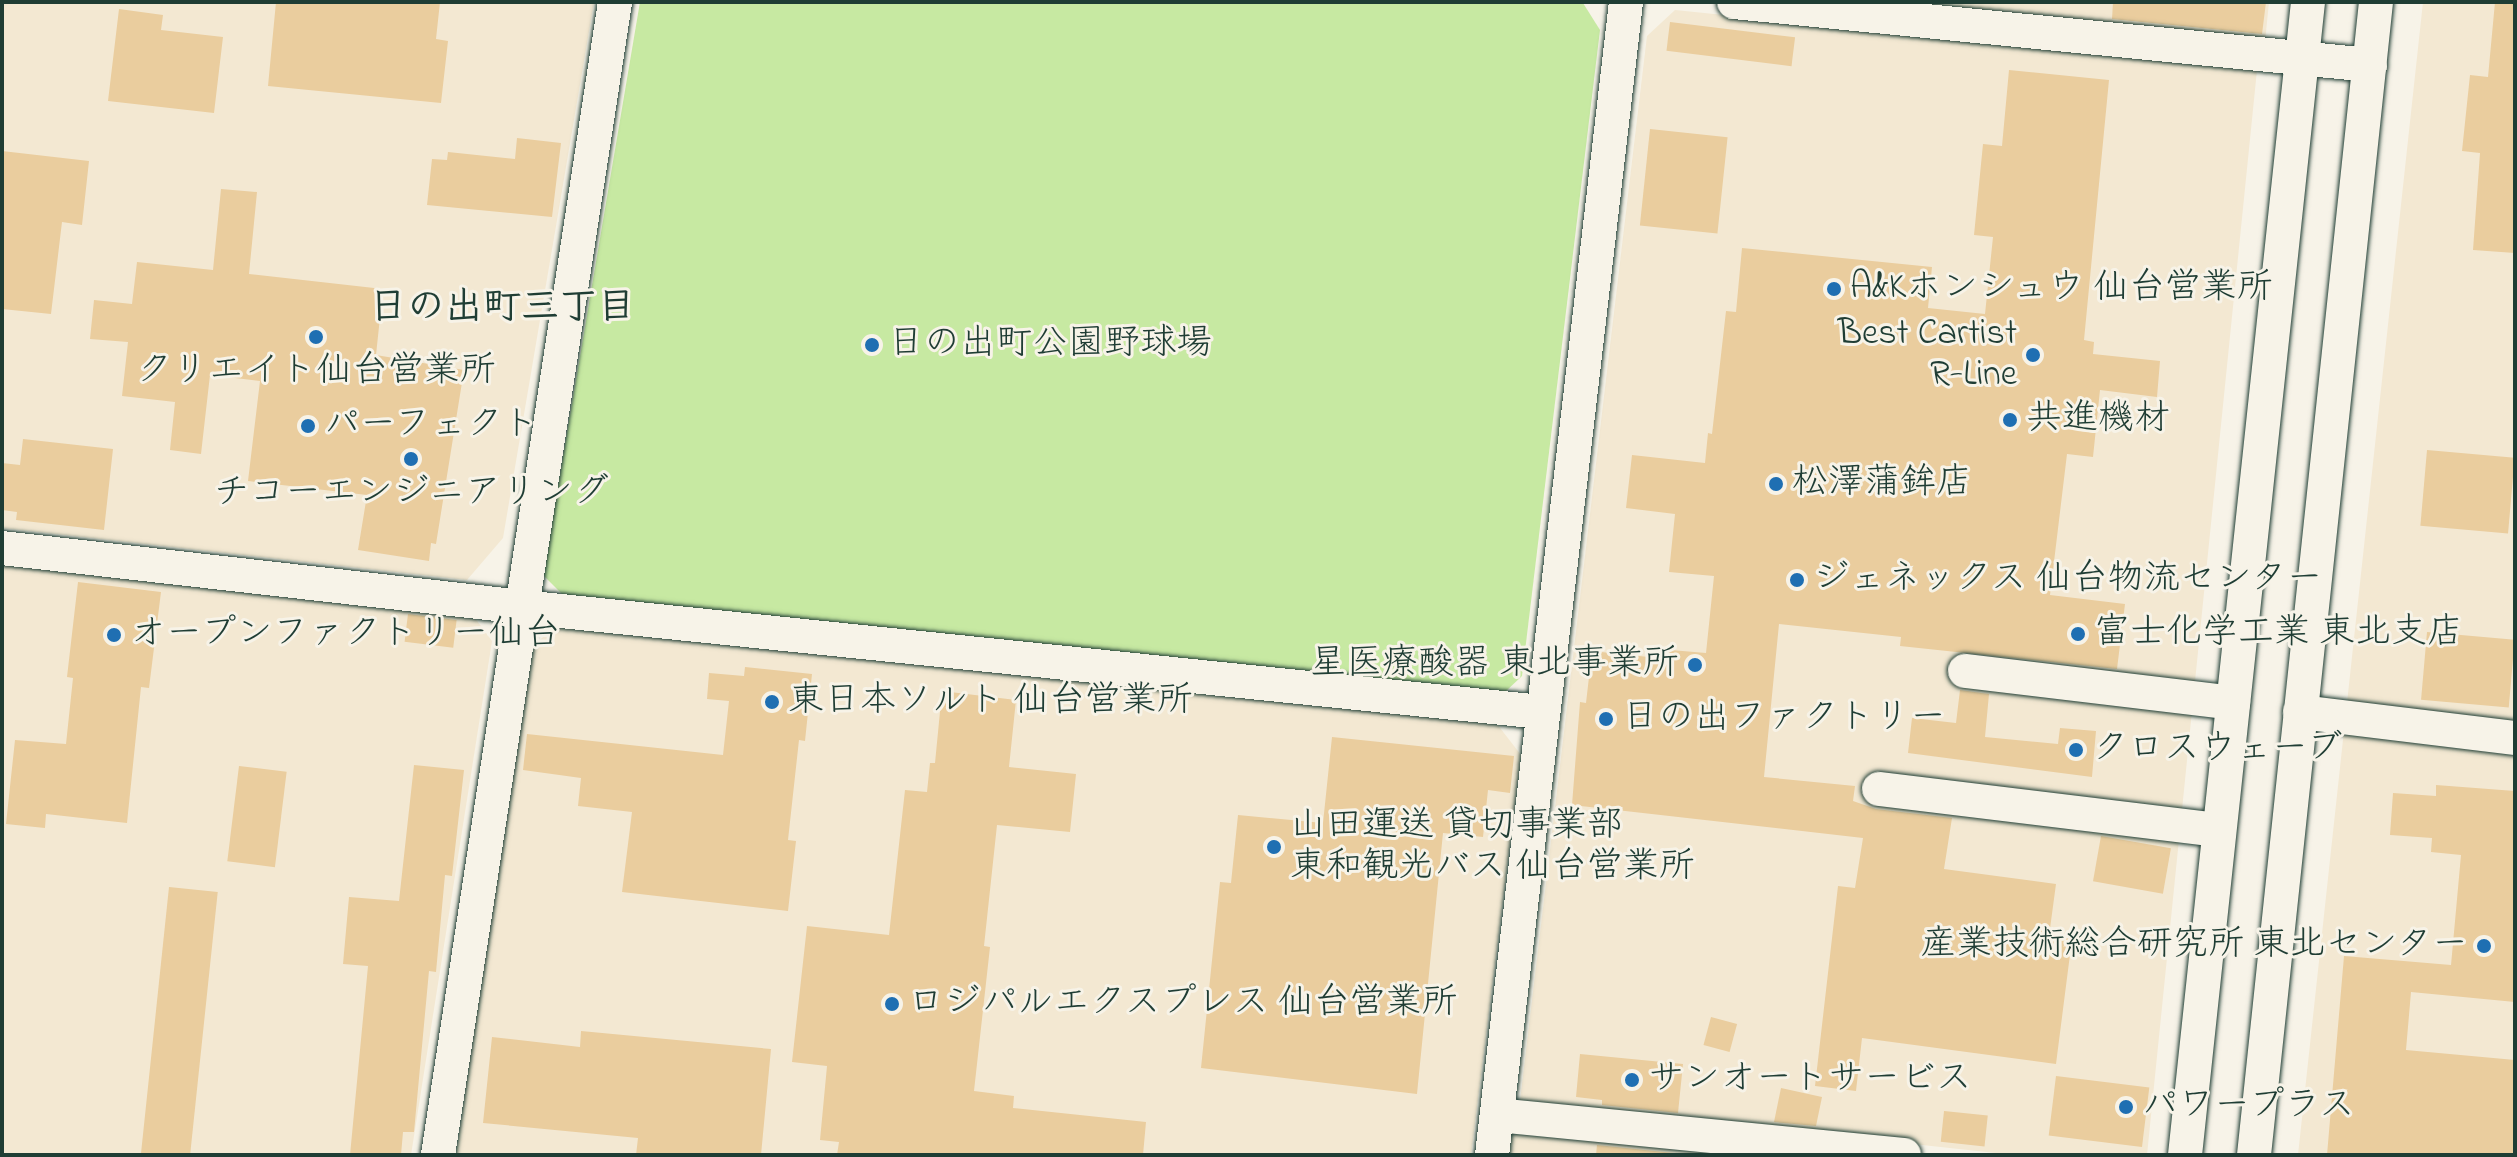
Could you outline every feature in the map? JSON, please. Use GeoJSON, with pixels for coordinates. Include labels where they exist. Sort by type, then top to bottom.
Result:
{"type":"FeatureCollection","features":[{"type":"Feature","properties":{"kind":"street"},"geometry":{"type":"LineString","coordinates":[[438,1155],[615,2]]}},
{"type":"Feature","properties":{"kind":"street"},"geometry":{"type":"LineString","coordinates":[[1492,1155],[1541,712],[1626,2]]}},
{"type":"Feature","properties":{"kind":"street"},"geometry":{"type":"LineString","coordinates":[[1734,2],[2370,65]]}},
{"type":"Feature","properties":{"kind":"street"},"geometry":{"type":"LineString","coordinates":[[2185,1155],[2308,2]]}},
{"type":"Feature","properties":{"kind":"street"},"geometry":{"type":"LineString","coordinates":[[2254,1155],[2376,2]]}},
{"type":"Feature","properties":{"kind":"street"},"geometry":{"type":"LineString","coordinates":[[2,548],[522,607],[1541,712]]}},
{"type":"Feature","properties":{"kind":"street"},"geometry":{"type":"LineString","coordinates":[[1965,671],[2233,703]]}},
{"type":"Feature","properties":{"kind":"street"},"geometry":{"type":"LineString","coordinates":[[2300,712],[2515,738]]}},
{"type":"Feature","properties":{"kind":"street"},"geometry":{"type":"LineString","coordinates":[[1879,789],[2219,830]]}},
{"type":"Feature","properties":{"kind":"street"},"geometry":{"type":"LineString","coordinates":[[1497,1115],[1904,1155]]}},
{"type":"Feature","properties":{"kind":"shaded area"},"geometry":{"type":"Polygon","coordinates":[[[2,2],[594,2],[503,538],[467,580],[2,528],[2,2]]]}},
{"type":"Feature","properties":{"kind":"shaded area"},"geometry":{"type":"Polygon","coordinates":[[[1877,2],[2269,2],[2265,42],[1877,2]]]}},
{"type":"Feature","properties":{"kind":"shaded area"},"geometry":{"type":"Polygon","coordinates":[[[2423,2],[2515,2],[2515,1155],[2298,1155],[2423,2]]]}},
{"type":"Feature","properties":{"kind":"shaded area"},"geometry":{"type":"Polygon","coordinates":[[[1675,10],[2257,70],[2147,1155],[2014,1155],[1520,1101],[1647,36],[1675,10]]]}},
{"type":"Feature","properties":{"kind":"shaded area"},"geometry":{"type":"Polygon","coordinates":[[[2,563],[472,614],[492,641],[411,1155],[2,1155],[2,563]]]}},
{"type":"Feature","properties":{"kind":"shaded area"},"geometry":{"type":"Polygon","coordinates":[[[556,625],[1497,724],[1521,755],[1471,1155],[456,1155],[528,651],[556,625]]]}},
{"type":"Feature","properties":{"kind":"shaded area"},"geometry":{"type":"Polygon","coordinates":[[[1513,1126],[1795,1155],[1509,1155],[1513,1126]]]}},
{"type":"Feature","properties":{"kind":"green space"},"geometry":{"type":"Polygon","coordinates":[[[640,2],[1583,3],[1600,30],[1522,676],[1505,692],[563,595],[543,575],[640,2]]]}},
{"type":"Feature","properties":{"kind":"building"},"geometry":{"type":"Polygon","coordinates":[[[276,2],[440,2],[436,39],[448,41],[441,103],[268,86],[276,2]]]}},
{"type":"Feature","properties":{"kind":"building"},"geometry":{"type":"Polygon","coordinates":[[[2113,2],[2266,2],[2262,34],[2112,19],[2113,2]]]}},
{"type":"Feature","properties":{"kind":"building"},"geometry":{"type":"Polygon","coordinates":[[[2495,2],[2515,2],[2515,253],[2473,250],[2480,153],[2462,151],[2470,75],[2488,77],[2495,2]]]}},
{"type":"Feature","properties":{"kind":"building"},"geometry":{"type":"Polygon","coordinates":[[[119,9],[163,15],[161,30],[223,37],[214,113],[108,101],[119,9]]]}},
{"type":"Feature","properties":{"kind":"building"},"geometry":{"type":"Polygon","coordinates":[[[1670,22],[1795,37],[1792,66],[1666,51],[1670,22]]]}},
{"type":"Feature","properties":{"kind":"building"},"geometry":{"type":"Polygon","coordinates":[[[2009,70],[2109,80],[2084,340],[2094,342],[2093,354],[2160,361],[2157,397],[2100,390],[2093,457],[2067,454],[2050,595],[2125,604],[2117,669],[1900,646],[1901,637],[1779,624],[1764,777],[1855,786],[1853,801],[1876,809],[1952,818],[1944,869],[2056,884],[2049,936],[2072,939],[2056,1064],[1862,1038],[1856,1091],[1815,1086],[1838,886],[1855,888],[1863,838],[1572,805],[1580,702],[1586,703],[1592,651],[1658,658],[1659,649],[1706,653],[1714,576],[1669,572],[1675,514],[1626,508],[1632,455],[1705,463],[1708,433],[1712,434],[1726,311],[1736,312],[1742,248],[1932,267],[1928,308],[1985,314],[1993,237],[1974,235],[1983,144],[2002,146],[2009,70]]]}},
{"type":"Feature","properties":{"kind":"building"},"geometry":{"type":"Polygon","coordinates":[[[1650,129],[1728,137],[1717,234],[1640,225],[1650,129]]]}},
{"type":"Feature","properties":{"kind":"building"},"geometry":{"type":"Polygon","coordinates":[[[517,138],[561,143],[552,217],[427,205],[432,159],[447,160],[448,152],[515,159],[517,138]]]}},
{"type":"Feature","properties":{"kind":"building"},"geometry":{"type":"Polygon","coordinates":[[[2,151],[89,161],[82,225],[62,222],[51,314],[2,309],[2,151]]]}},
{"type":"Feature","properties":{"kind":"building"},"geometry":{"type":"Polygon","coordinates":[[[221,189],[257,192],[249,274],[383,289],[376,355],[464,370],[436,544],[431,543],[429,561],[358,550],[367,495],[248,481],[260,381],[210,375],[201,454],[170,450],[175,402],[122,396],[128,342],[90,339],[94,300],[132,304],[137,262],[213,270],[221,189]]]}},
{"type":"Feature","properties":{"kind":"building"},"geometry":{"type":"Polygon","coordinates":[[[23,439],[113,449],[104,530],[16,520],[17,512],[2,510],[2,463],[20,465],[23,439]]]}},
{"type":"Feature","properties":{"kind":"building"},"geometry":{"type":"Polygon","coordinates":[[[2427,450],[2515,458],[2508,533],[2420,526],[2427,450]]]}},
{"type":"Feature","properties":{"kind":"building"},"geometry":{"type":"Polygon","coordinates":[[[78,582],[161,592],[149,688],[141,687],[127,823],[46,814],[45,828],[6,824],[15,740],[66,744],[73,678],[67,677],[78,582]]]}},
{"type":"Feature","properties":{"kind":"building"},"geometry":{"type":"Polygon","coordinates":[[[408,614],[457,620],[453,648],[405,642],[408,614]]]}},
{"type":"Feature","properties":{"kind":"building"},"geometry":{"type":"Polygon","coordinates":[[[2427,632],[2515,640],[2509,707],[2421,700],[2427,632]]]}},
{"type":"Feature","properties":{"kind":"building"},"geometry":{"type":"Polygon","coordinates":[[[745,667],[812,674],[805,741],[799,740],[788,840],[796,841],[788,911],[622,892],[632,812],[578,806],[581,778],[523,770],[527,734],[723,755],[729,701],[707,699],[709,673],[744,676],[745,667]]]}},
{"type":"Feature","properties":{"kind":"building"},"geometry":{"type":"Polygon","coordinates":[[[1960,690],[1989,694],[1985,737],[2058,744],[2060,728],[2096,731],[2092,777],[1908,753],[1912,718],[1956,723],[1960,690]]]}},
{"type":"Feature","properties":{"kind":"building"},"geometry":{"type":"Polygon","coordinates":[[[942,691],[1016,700],[1009,767],[1076,774],[1070,832],[997,825],[984,946],[990,947],[974,1091],[1014,1096],[1013,1108],[1146,1122],[1143,1155],[837,1155],[839,1142],[820,1140],[827,1066],[792,1062],[807,926],[889,935],[905,790],[927,792],[930,763],[935,763],[942,691]]]}},
{"type":"Feature","properties":{"kind":"building"},"geometry":{"type":"Polygon","coordinates":[[[1332,737],[1514,756],[1510,793],[1488,790],[1483,837],[1443,833],[1417,1094],[1201,1068],[1220,882],[1231,883],[1238,815],[1323,823],[1332,737]]]}},
{"type":"Feature","properties":{"kind":"building"},"geometry":{"type":"Polygon","coordinates":[[[414,765],[464,770],[452,876],[445,875],[436,972],[429,971],[414,1132],[403,1132],[401,1155],[350,1155],[368,966],[343,964],[349,897],[399,901],[414,765]]]}},
{"type":"Feature","properties":{"kind":"building"},"geometry":{"type":"Polygon","coordinates":[[[239,766],[287,772],[275,867],[227,861],[239,766]]]}},
{"type":"Feature","properties":{"kind":"building"},"geometry":{"type":"Polygon","coordinates":[[[2436,785],[2515,791],[2515,1002],[2411,992],[2406,1050],[2515,1060],[2515,1155],[2327,1155],[2344,956],[2451,965],[2461,855],[2431,852],[2432,838],[2390,835],[2393,793],[2436,796],[2436,785]]]}},
{"type":"Feature","properties":{"kind":"building"},"geometry":{"type":"Polygon","coordinates":[[[2101,836],[2171,848],[2163,894],[2093,881],[2101,836]]]}},
{"type":"Feature","properties":{"kind":"building"},"geometry":{"type":"Polygon","coordinates":[[[169,887],[218,892],[190,1155],[141,1155],[169,887]]]}},
{"type":"Feature","properties":{"kind":"building"},"geometry":{"type":"Polygon","coordinates":[[[1711,1017],[1737,1024],[1730,1052],[1703,1045],[1711,1017]]]}},
{"type":"Feature","properties":{"kind":"building"},"geometry":{"type":"Polygon","coordinates":[[[581,1031],[771,1049],[761,1155],[636,1155],[638,1138],[483,1123],[492,1037],[580,1047],[581,1031]]]}},
{"type":"Feature","properties":{"kind":"building"},"geometry":{"type":"Polygon","coordinates":[[[1580,1054],[1683,1064],[1678,1113],[1602,1105],[1602,1100],[1576,1097],[1580,1054]]]}},
{"type":"Feature","properties":{"kind":"building"},"geometry":{"type":"Polygon","coordinates":[[[2056,1076],[2149,1087],[2142,1147],[2049,1136],[2056,1076]]]}},
{"type":"Feature","properties":{"kind":"building"},"geometry":{"type":"Polygon","coordinates":[[[1781,1088],[1822,1097],[1816,1126],[1774,1122],[1781,1088]]]}},
{"type":"Feature","properties":{"kind":"building"},"geometry":{"type":"Polygon","coordinates":[[[1944,1111],[1988,1116],[1985,1146],[1941,1142],[1944,1111]]]}},
{"type":"Feature","properties":{"kind":"building"},"geometry":{"type":"Polygon","coordinates":[[[1597,1145],[1674,1153],[1674,1155],[1596,1155],[1597,1145]]]}},
{"type":"Feature","properties":{"kind":"place","name":"A&Kホンシュウ 仙台営業所"},"geometry":{"type":"Point","coordinates":[1834,289]}},
{"type":"Feature","properties":{"kind":"place","name":"クリエイト仙台営業所"},"geometry":{"type":"Point","coordinates":[316,337]}},
{"type":"Feature","properties":{"kind":"place","name":"日の出町公園野球場"},"geometry":{"type":"Point","coordinates":[872,345]}},
{"type":"Feature","properties":{"kind":"place","name":"Best Cartist R-Line"},"geometry":{"type":"Point","coordinates":[2033,355]}},
{"type":"Feature","properties":{"kind":"place","name":"共進機材"},"geometry":{"type":"Point","coordinates":[2010,420]}},
{"type":"Feature","properties":{"kind":"place","name":"パーフェクト"},"geometry":{"type":"Point","coordinates":[308,426]}},
{"type":"Feature","properties":{"kind":"place","name":"チコーエンジニアリング"},"geometry":{"type":"Point","coordinates":[411,459]}},
{"type":"Feature","properties":{"kind":"place","name":"松澤蒲鉾店"},"geometry":{"type":"Point","coordinates":[1776,484]}},
{"type":"Feature","properties":{"kind":"place","name":"ジェネックス 仙台物流センター"},"geometry":{"type":"Point","coordinates":[1797,580]}},
{"type":"Feature","properties":{"kind":"place","name":"富士化学工業 東北支店"},"geometry":{"type":"Point","coordinates":[2078,634]}},
{"type":"Feature","properties":{"kind":"place","name":"オープンファクトリー仙台"},"geometry":{"type":"Point","coordinates":[114,635]}},
{"type":"Feature","properties":{"kind":"place","name":"星医療酸器 東北事業所"},"geometry":{"type":"Point","coordinates":[1695,665]}},
{"type":"Feature","properties":{"kind":"place","name":"東日本ソルト 仙台営業所"},"geometry":{"type":"Point","coordinates":[772,702]}},
{"type":"Feature","properties":{"kind":"place","name":"日の出ファクトリー"},"geometry":{"type":"Point","coordinates":[1606,719]}},
{"type":"Feature","properties":{"kind":"place","name":"クロスウェーブ"},"geometry":{"type":"Point","coordinates":[2076,750]}},
{"type":"Feature","properties":{"kind":"place","name":"山田運送 貸切事業部 東和観光バス 仙台営業所"},"geometry":{"type":"Point","coordinates":[1274,847]}},
{"type":"Feature","properties":{"kind":"place","name":"産業技術総合研究所 東北センター"},"geometry":{"type":"Point","coordinates":[2484,946]}},
{"type":"Feature","properties":{"kind":"place","name":"ロジパルエクスプレス 仙台営業所"},"geometry":{"type":"Point","coordinates":[892,1004]}},
{"type":"Feature","properties":{"kind":"place","name":"サンオートサービス"},"geometry":{"type":"Point","coordinates":[1632,1080]}},
{"type":"Feature","properties":{"kind":"place","name":"パワープラス"},"geometry":{"type":"Point","coordinates":[2126,1107]}},
{"type":"Feature","properties":{"kind":"district","name":"日の出町三丁目"},"geometry":{"type":"Point","coordinates":[502,310]}}]}
